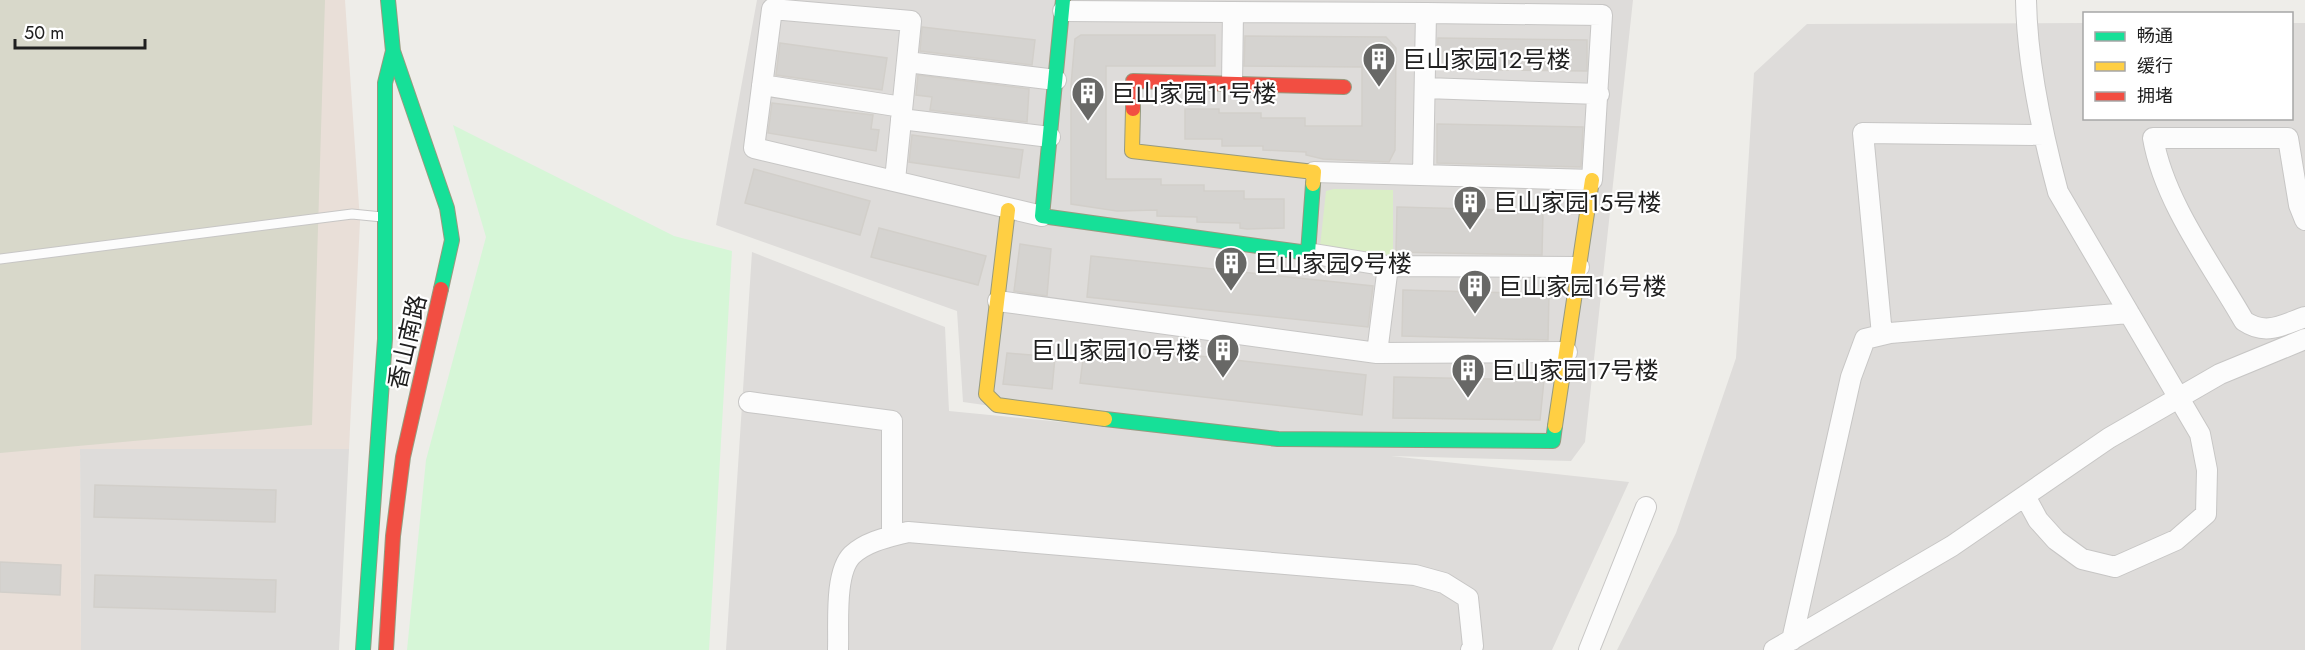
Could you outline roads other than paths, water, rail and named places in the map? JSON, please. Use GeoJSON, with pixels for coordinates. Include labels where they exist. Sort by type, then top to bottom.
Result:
{"type":"FeatureCollection","features":[{"type":"Feature","properties":{"kind":"street","name":"香山南路"},"geometry":{"type":"LineString","coordinates":[[386,650],[393,536],[403,457],[452,240],[447,208],[393,51],[388,0]]}},
{"type":"Feature","properties":{"kind":"street"},"geometry":{"type":"LineString","coordinates":[[2025,496],[2038,520],[2056,540],[2082,559],[2115,567],[2176,540],[2206,514],[2207,470],[2200,434],[2058,192],[2044,135],[2026,26],[2026,0]]}},
{"type":"Feature","properties":{"kind":"street"},"geometry":{"type":"LineString","coordinates":[[1008,210],[986,394],[997,405],[1278,439],[1553,441],[1592,180],[1602,15],[1233,12],[1063,6],[1042,216]]}},
{"type":"Feature","properties":{"kind":"street"},"geometry":{"type":"LineString","coordinates":[[895,180],[911,21],[772,9],[754,148],[895,180],[1008,210],[1388,266],[1580,267]]}},
{"type":"Feature","properties":{"kind":"street"},"geometry":{"type":"LineString","coordinates":[[1232,84],[1233,12]]}},
{"type":"Feature","properties":{"kind":"street"},"geometry":{"type":"LineString","coordinates":[[1423,175],[1426,12]]}},
{"type":"Feature","properties":{"kind":"street","name":"香山南路"},"geometry":{"type":"LineString","coordinates":[[363,650],[385,339],[385,83],[393,51]]}},
{"type":"Feature","properties":{"kind":"street"},"geometry":{"type":"LineString","coordinates":[[907,62],[1056,80]]}},
{"type":"Feature","properties":{"kind":"street"},"geometry":{"type":"LineString","coordinates":[[1344,87],[1133,81],[1132,151],[1314,172],[1592,180]]}},
{"type":"Feature","properties":{"kind":"street"},"geometry":{"type":"LineString","coordinates":[[762,85],[902,113],[1050,137]]}},
{"type":"Feature","properties":{"kind":"street"},"geometry":{"type":"LineString","coordinates":[[1425,88],[1599,94]]}},
{"type":"Feature","properties":{"kind":"street"},"geometry":{"type":"LineString","coordinates":[[1881,335],[1863,133],[2044,135]]}},
{"type":"Feature","properties":{"kind":"street"},"geometry":{"type":"LineString","coordinates":[[2305,220],[2300,205],[2288,138],[2153,138],[2168,187],[2244,321],[2256,330],[2268,329],[2305,317]]}},
{"type":"Feature","properties":{"kind":"street"},"geometry":{"type":"LineString","coordinates":[[1308,253],[1314,172]]}},
{"type":"Feature","properties":{"kind":"street"},"geometry":{"type":"LineString","coordinates":[[1377,353],[1388,266]]}},
{"type":"Feature","properties":{"kind":"street"},"geometry":{"type":"LineString","coordinates":[[998,301],[1377,353],[1567,352]]}},
{"type":"Feature","properties":{"kind":"street"},"geometry":{"type":"LineString","coordinates":[[1792,640],[1851,377],[1865,339],[1881,335],[2129,313]]}},
{"type":"Feature","properties":{"kind":"street"},"geometry":{"type":"LineString","coordinates":[[1774,650],[1952,546],[2109,438],[2179,397],[2220,374],[2305,339]]}},
{"type":"Feature","properties":{"kind":"street"},"geometry":{"type":"LineString","coordinates":[[749,402],[892,421],[892,536]]}},
{"type":"Feature","properties":{"kind":"street"},"geometry":{"type":"LineString","coordinates":[[1589,650],[1646,507]]}},
{"type":"Feature","properties":{"kind":"street"},"geometry":{"type":"LineString","coordinates":[[838,650],[841,578],[852,555],[877,540],[908,532],[1415,575],[1444,583],[1468,598],[1476,648]]}},
{"type":"Feature","properties":{"kind":"lane"},"geometry":{"type":"LineString","coordinates":[[0,259],[352,214],[384,217]]}},
{"type":"Feature","properties":{"kind":"place","name":"巨山家园12号楼"},"geometry":{"type":"Point","coordinates":[1379,88]}},
{"type":"Feature","properties":{"kind":"place","name":"巨山家园11号楼"},"geometry":{"type":"Point","coordinates":[1088,122]}},
{"type":"Feature","properties":{"kind":"place","name":"巨山家园15号楼"},"geometry":{"type":"Point","coordinates":[1470,231]}},
{"type":"Feature","properties":{"kind":"place","name":"巨山家园9号楼"},"geometry":{"type":"Point","coordinates":[1231,292]}},
{"type":"Feature","properties":{"kind":"place","name":"巨山家园16号楼"},"geometry":{"type":"Point","coordinates":[1475,315]}},
{"type":"Feature","properties":{"kind":"place","name":"巨山家园10号楼"},"geometry":{"type":"Point","coordinates":[1223,379]}},
{"type":"Feature","properties":{"kind":"place","name":"巨山家园17号楼"},"geometry":{"type":"Point","coordinates":[1468,399]}}]}
